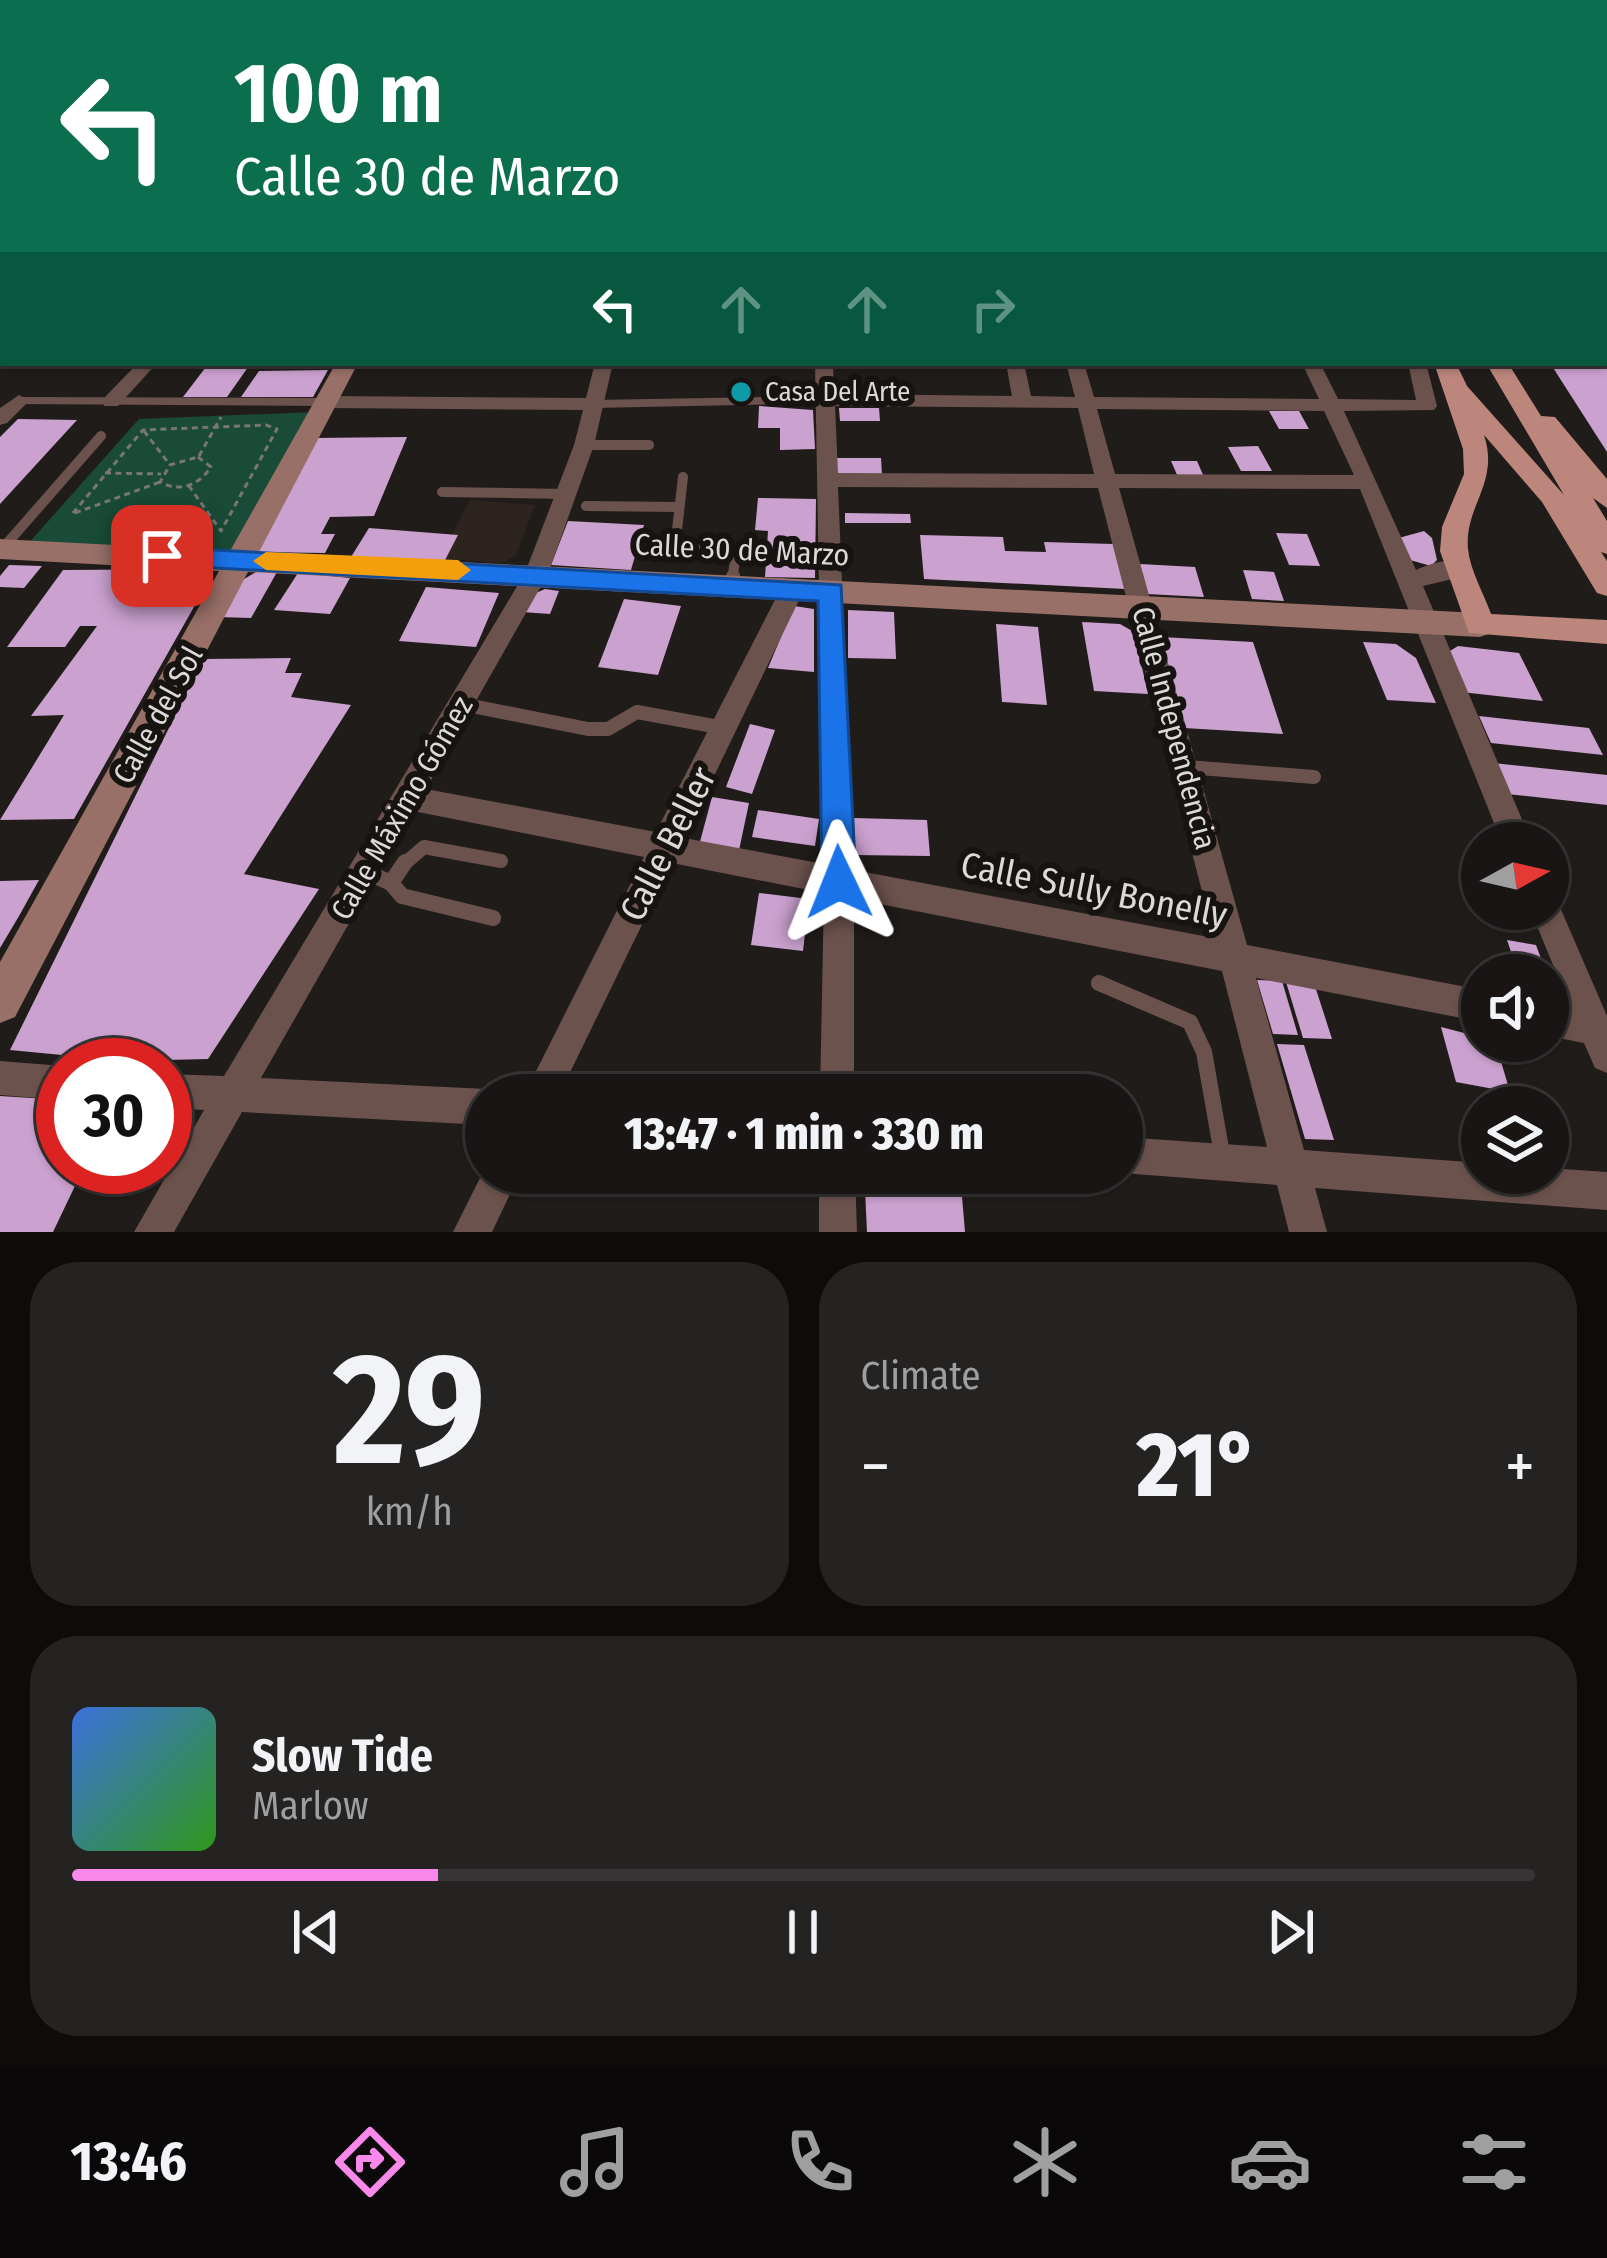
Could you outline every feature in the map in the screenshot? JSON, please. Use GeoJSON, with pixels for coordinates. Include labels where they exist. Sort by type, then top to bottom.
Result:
{"type":"FeatureCollection","features":[{"type":"Feature","properties":{"kind":"main road","name":"Calle del Sol"},"geometry":{"type":"LineString","coordinates":[[0,1001],[345,366]]}},
{"type":"Feature","properties":{"kind":"main road"},"geometry":{"type":"LineString","coordinates":[[1503,373],[1573,450],[1607,499]]}},
{"type":"Feature","properties":{"kind":"main road"},"geometry":{"type":"LineString","coordinates":[[1503,373],[1607,544]]}},
{"type":"Feature","properties":{"kind":"main road"},"geometry":{"type":"LineString","coordinates":[[1450,376],[1468,423],[1477,474],[1456,527],[1457,570],[1480,625]]}},
{"type":"Feature","properties":{"kind":"main road"},"geometry":{"type":"LineString","coordinates":[[1450,376],[1551,496],[1607,585]]}},
{"type":"Feature","properties":{"kind":"main road"},"geometry":{"type":"LineString","coordinates":[[1568,481],[1573,450]]}},
{"type":"Feature","properties":{"kind":"main road","name":"Calle 30 de Marzo"},"geometry":{"type":"LineString","coordinates":[[1,549],[1596,632]]}},
{"type":"Feature","properties":{"kind":"street"},"geometry":{"type":"LineString","coordinates":[[111,402],[145,366]]}},
{"type":"Feature","properties":{"kind":"street"},"geometry":{"type":"LineString","coordinates":[[588,366],[594,400]]}},
{"type":"Feature","properties":{"kind":"street","name":"Calle Máximo Gómez"},"geometry":{"type":"LineString","coordinates":[[153,1232],[233,1095],[378,878],[409,798],[577,500],[603,366]]}},
{"type":"Feature","properties":{"kind":"street"},"geometry":{"type":"LineString","coordinates":[[824,366],[839,882],[837,1074]]}},
{"type":"Feature","properties":{"kind":"street"},"geometry":{"type":"LineString","coordinates":[[1016,366],[1022,401]]}},
{"type":"Feature","properties":{"kind":"street","name":"Calle Independencia"},"geometry":{"type":"LineString","coordinates":[[1076,366],[1308,1232]]}},
{"type":"Feature","properties":{"kind":"street"},"geometry":{"type":"LineString","coordinates":[[1313,366],[1368,482],[1508,822]]}},
{"type":"Feature","properties":{"kind":"street"},"geometry":{"type":"LineString","coordinates":[[1419,366],[1427,406]]}},
{"type":"Feature","properties":{"kind":"street"},"geometry":{"type":"LineString","coordinates":[[0,419],[10,401],[1084,400],[1427,406],[1468,423]]}},
{"type":"Feature","properties":{"kind":"street"},"geometry":{"type":"LineString","coordinates":[[828,480],[1368,482]]}},
{"type":"Feature","properties":{"kind":"street"},"geometry":{"type":"LineString","coordinates":[[1408,582],[1436,571],[1457,570]]}},
{"type":"Feature","properties":{"kind":"street","name":"Calle Beller"},"geometry":{"type":"LineString","coordinates":[[552,1074],[792,590]]}},
{"type":"Feature","properties":{"kind":"street","name":"Calle Sully Bonelly"},"geometry":{"type":"LineString","coordinates":[[409,798],[1461,1002]]}},
{"type":"Feature","properties":{"kind":"street"},"geometry":{"type":"LineString","coordinates":[[1554,930],[1601,1042]]}},
{"type":"Feature","properties":{"kind":"street"},"geometry":{"type":"LineString","coordinates":[[1569,1028],[1601,1042]]}},
{"type":"Feature","properties":{"kind":"street"},"geometry":{"type":"LineString","coordinates":[[0,1078],[36,1081]]}},
{"type":"Feature","properties":{"kind":"street"},"geometry":{"type":"LineString","coordinates":[[192,1092],[465,1106]]}},
{"type":"Feature","properties":{"kind":"street"},"geometry":{"type":"LineString","coordinates":[[1143,1156],[1607,1191]]}},
{"type":"Feature","properties":{"kind":"street"},"geometry":{"type":"LineString","coordinates":[[472,1232],[491,1194]]}},
{"type":"Feature","properties":{"kind":"street"},"geometry":{"type":"LineString","coordinates":[[837,1194],[838,1232]]}},
{"type":"Feature","properties":{"kind":"lane"},"geometry":{"type":"LineString","coordinates":[[1,549],[100,436]]}},
{"type":"Feature","properties":{"kind":"lane"},"geometry":{"type":"LineString","coordinates":[[584,446],[649,445]]}},
{"type":"Feature","properties":{"kind":"lane"},"geometry":{"type":"LineString","coordinates":[[683,477],[678,544],[737,550],[731,586]]}},
{"type":"Feature","properties":{"kind":"lane"},"geometry":{"type":"LineString","coordinates":[[442,492],[679,507]]}},
{"type":"Feature","properties":{"kind":"lane"},"geometry":{"type":"LineString","coordinates":[[462,704],[588,729],[608,729],[637,712],[725,729]]}},
{"type":"Feature","properties":{"kind":"lane"},"geometry":{"type":"LineString","coordinates":[[1185,767],[1314,777]]}},
{"type":"Feature","properties":{"kind":"lane"},"geometry":{"type":"LineString","coordinates":[[493,918],[402,896],[378,878],[424,847],[501,861]]}},
{"type":"Feature","properties":{"kind":"lane"},"geometry":{"type":"LineString","coordinates":[[1099,983],[1190,1022],[1204,1052],[1223,1161]]}},
{"type":"Feature","properties":{"kind":"path"},"geometry":{"type":"LineString","coordinates":[[160,482],[170,465],[198,457],[210,463],[210,471],[188,486],[174,488],[160,482],[73,514],[143,430],[266,425],[277,433],[224,529],[220,531],[188,486]]}},
{"type":"Feature","properties":{"kind":"path"},"geometry":{"type":"LineString","coordinates":[[198,457],[215,427]]}},
{"type":"Feature","properties":{"kind":"path"},"geometry":{"type":"LineString","coordinates":[[143,430],[170,465]]}},
{"type":"Feature","properties":{"kind":"path"},"geometry":{"type":"LineString","coordinates":[[104,473],[161,474]]}},
{"type":"Feature","properties":{"kind":"shaded area"},"geometry":{"type":"Polygon","coordinates":[[[470,500],[535,505],[516,555],[503,563],[439,558],[470,500]]]}},
{"type":"Feature","properties":{"kind":"green space"},"geometry":{"type":"Polygon","coordinates":[[[316,412],[247,541],[228,552],[26,546],[139,419],[316,412]]]}},
{"type":"Feature","properties":{"kind":"building"},"geometry":{"type":"Polygon","coordinates":[[[207,366],[249,366],[227,397],[183,397],[207,366]]]}},
{"type":"Feature","properties":{"kind":"building"},"geometry":{"type":"Polygon","coordinates":[[[1552,366],[1607,366],[1607,452],[1552,366]]]}},
{"type":"Feature","properties":{"kind":"building"},"geometry":{"type":"Polygon","coordinates":[[[328,370],[313,397],[241,397],[259,371],[328,370]]]}},
{"type":"Feature","properties":{"kind":"building"},"geometry":{"type":"Polygon","coordinates":[[[813,381],[814,397],[789,397],[789,382],[813,381]]]}},
{"type":"Feature","properties":{"kind":"building"},"geometry":{"type":"Polygon","coordinates":[[[759,406],[813,410],[815,449],[780,450],[780,428],[758,428],[759,406]]]}},
{"type":"Feature","properties":{"kind":"building"},"geometry":{"type":"Polygon","coordinates":[[[839,408],[879,408],[880,421],[840,421],[839,408]]]}},
{"type":"Feature","properties":{"kind":"building"},"geometry":{"type":"Polygon","coordinates":[[[1269,411],[1299,411],[1309,429],[1279,429],[1269,411]]]}},
{"type":"Feature","properties":{"kind":"building"},"geometry":{"type":"Polygon","coordinates":[[[18,419],[77,420],[0,504],[0,437],[18,419]]]}},
{"type":"Feature","properties":{"kind":"building"},"geometry":{"type":"Polygon","coordinates":[[[407,437],[374,516],[330,517],[321,534],[335,534],[325,553],[253,552],[313,438],[407,437]]]}},
{"type":"Feature","properties":{"kind":"building"},"geometry":{"type":"Polygon","coordinates":[[[1258,446],[1272,471],[1241,471],[1228,447],[1258,446]]]}},
{"type":"Feature","properties":{"kind":"building"},"geometry":{"type":"Polygon","coordinates":[[[837,458],[881,458],[882,475],[837,475],[837,458]]]}},
{"type":"Feature","properties":{"kind":"building"},"geometry":{"type":"Polygon","coordinates":[[[1171,461],[1197,461],[1204,477],[1178,477],[1171,461]]]}},
{"type":"Feature","properties":{"kind":"building"},"geometry":{"type":"Polygon","coordinates":[[[758,498],[816,499],[815,578],[765,577],[768,531],[755,530],[758,498]]]}},
{"type":"Feature","properties":{"kind":"building"},"geometry":{"type":"Polygon","coordinates":[[[845,513],[910,514],[911,523],[845,523],[845,513]]]}},
{"type":"Feature","properties":{"kind":"building"},"geometry":{"type":"Polygon","coordinates":[[[568,521],[644,525],[631,570],[551,565],[568,521]]]}},
{"type":"Feature","properties":{"kind":"building"},"geometry":{"type":"Polygon","coordinates":[[[369,528],[458,535],[443,564],[351,557],[369,528]]]}},
{"type":"Feature","properties":{"kind":"building"},"geometry":{"type":"Polygon","coordinates":[[[1424,531],[1432,538],[1437,560],[1431,566],[1403,558],[1395,539],[1424,531]]]}},
{"type":"Feature","properties":{"kind":"building"},"geometry":{"type":"Polygon","coordinates":[[[1276,533],[1307,534],[1320,566],[1289,565],[1276,533]]]}},
{"type":"Feature","properties":{"kind":"building"},"geometry":{"type":"Polygon","coordinates":[[[920,535],[1003,537],[1005,551],[1046,552],[1044,542],[1113,544],[1125,589],[924,579],[920,535]]]}},
{"type":"Feature","properties":{"kind":"building"},"geometry":{"type":"Polygon","coordinates":[[[1140,564],[1195,567],[1204,597],[1147,594],[1140,564]]]}},
{"type":"Feature","properties":{"kind":"building"},"geometry":{"type":"Polygon","coordinates":[[[9,565],[42,566],[24,588],[0,587],[0,576],[9,565]]]}},
{"type":"Feature","properties":{"kind":"building"},"geometry":{"type":"Polygon","coordinates":[[[205,569],[212,575],[74,819],[0,820],[64,715],[31,716],[97,626],[80,626],[65,647],[7,647],[63,570],[205,569]]]}},
{"type":"Feature","properties":{"kind":"building"},"geometry":{"type":"Polygon","coordinates":[[[1243,570],[1274,572],[1284,601],[1252,599],[1243,570]]]}},
{"type":"Feature","properties":{"kind":"building"},"geometry":{"type":"Polygon","coordinates":[[[256,572],[277,572],[251,618],[218,617],[239,582],[256,572]]]}},
{"type":"Feature","properties":{"kind":"building"},"geometry":{"type":"Polygon","coordinates":[[[298,573],[350,578],[330,614],[274,610],[298,573]]]}},
{"type":"Feature","properties":{"kind":"building"},"geometry":{"type":"Polygon","coordinates":[[[426,587],[499,593],[476,647],[399,641],[426,587]]]}},
{"type":"Feature","properties":{"kind":"building"},"geometry":{"type":"Polygon","coordinates":[[[545,589],[559,591],[550,614],[522,612],[529,596],[545,589]]]}},
{"type":"Feature","properties":{"kind":"building"},"geometry":{"type":"Polygon","coordinates":[[[624,599],[681,606],[658,675],[598,667],[624,599]]]}},
{"type":"Feature","properties":{"kind":"building"},"geometry":{"type":"Polygon","coordinates":[[[794,606],[814,609],[814,672],[768,668],[794,606]]]}},
{"type":"Feature","properties":{"kind":"building"},"geometry":{"type":"Polygon","coordinates":[[[848,610],[894,612],[896,659],[848,658],[848,610]]]}},
{"type":"Feature","properties":{"kind":"building"},"geometry":{"type":"Polygon","coordinates":[[[1082,622],[1120,624],[1134,632],[1148,694],[1094,691],[1082,622]]]}},
{"type":"Feature","properties":{"kind":"building"},"geometry":{"type":"Polygon","coordinates":[[[996,624],[1038,627],[1047,705],[1002,702],[996,624]]]}},
{"type":"Feature","properties":{"kind":"building"},"geometry":{"type":"Polygon","coordinates":[[[1161,637],[1253,642],[1283,734],[1184,728],[1161,637]]]}},
{"type":"Feature","properties":{"kind":"building"},"geometry":{"type":"Polygon","coordinates":[[[1363,642],[1396,644],[1416,658],[1436,703],[1387,700],[1363,642]]]}},
{"type":"Feature","properties":{"kind":"building"},"geometry":{"type":"Polygon","coordinates":[[[1458,646],[1519,653],[1543,701],[1461,692],[1445,654],[1458,646]]]}},
{"type":"Feature","properties":{"kind":"building"},"geometry":{"type":"Polygon","coordinates":[[[291,658],[285,673],[302,673],[291,697],[351,705],[244,874],[319,889],[208,1059],[192,1059],[192,1038],[36,1038],[36,1053],[10,1050],[203,659],[291,658]]]}},
{"type":"Feature","properties":{"kind":"building"},"geometry":{"type":"Polygon","coordinates":[[[1479,716],[1589,728],[1603,755],[1491,743],[1479,716]]]}},
{"type":"Feature","properties":{"kind":"building"},"geometry":{"type":"Polygon","coordinates":[[[750,724],[775,730],[752,794],[726,787],[750,724]]]}},
{"type":"Feature","properties":{"kind":"building"},"geometry":{"type":"Polygon","coordinates":[[[1493,763],[1607,775],[1607,805],[1507,794],[1493,763]]]}},
{"type":"Feature","properties":{"kind":"building"},"geometry":{"type":"Polygon","coordinates":[[[712,797],[749,803],[738,855],[698,849],[712,797]]]}},
{"type":"Feature","properties":{"kind":"building"},"geometry":{"type":"Polygon","coordinates":[[[758,810],[819,819],[815,846],[752,837],[758,810]]]}},
{"type":"Feature","properties":{"kind":"building"},"geometry":{"type":"Polygon","coordinates":[[[854,818],[927,820],[930,856],[855,855],[854,818]]]}},
{"type":"Feature","properties":{"kind":"building"},"geometry":{"type":"Polygon","coordinates":[[[39,880],[19,916],[0,948],[0,881],[39,880]]]}},
{"type":"Feature","properties":{"kind":"building"},"geometry":{"type":"Polygon","coordinates":[[[759,893],[809,899],[803,951],[751,945],[759,893]]]}},
{"type":"Feature","properties":{"kind":"building"},"geometry":{"type":"Polygon","coordinates":[[[1507,940],[1536,945],[1539,954],[1512,954],[1507,940]]]}},
{"type":"Feature","properties":{"kind":"building"},"geometry":{"type":"Polygon","coordinates":[[[1257,980],[1282,981],[1298,1035],[1273,1034],[1257,980]]]}},
{"type":"Feature","properties":{"kind":"building"},"geometry":{"type":"Polygon","coordinates":[[[1286,982],[1314,983],[1332,1039],[1303,1038],[1286,982]]]}},
{"type":"Feature","properties":{"kind":"building"},"geometry":{"type":"Polygon","coordinates":[[[1441,1027],[1461,1032],[1461,1062],[1501,1062],[1508,1086],[1456,1082],[1441,1027]]]}},
{"type":"Feature","properties":{"kind":"building"},"geometry":{"type":"Polygon","coordinates":[[[1277,1044],[1304,1045],[1334,1140],[1305,1139],[1277,1044]]]}},
{"type":"Feature","properties":{"kind":"building"},"geometry":{"type":"Polygon","coordinates":[[[0,1096],[36,1098],[36,1194],[71,1194],[53,1232],[0,1232],[0,1096]]]}},
{"type":"Feature","properties":{"kind":"building"},"geometry":{"type":"Polygon","coordinates":[[[865,1194],[962,1194],[965,1232],[867,1232],[865,1194]]]}},
{"type":"Feature","properties":{"kind":"slow traffic"},"geometry":{"type":"LineString","coordinates":[[266,561],[458,570]]}},
{"type":"Feature","properties":{"kind":"place","name":"Casa Del Arte"},"geometry":{"type":"Point","coordinates":[741,392]}},
{"type":"Feature","properties":{"kind":"route"},"geometry":{"type":"LineString","coordinates":[[162,556],[832,592],[839,882]]}}]}
